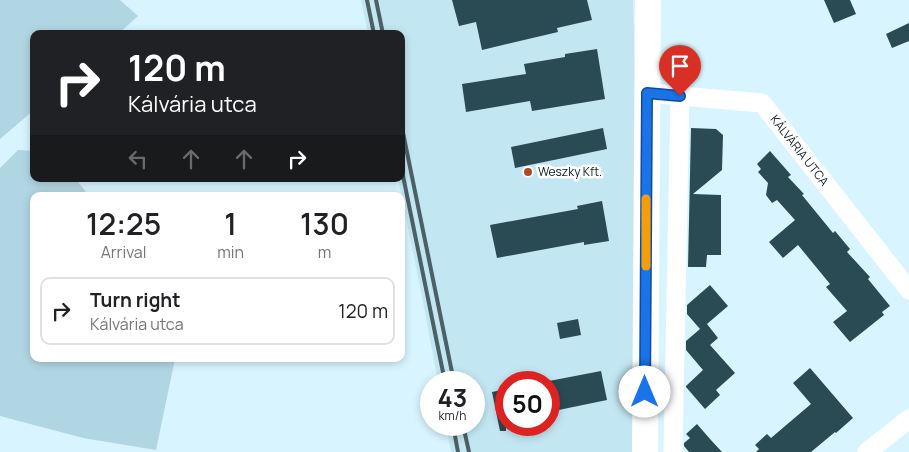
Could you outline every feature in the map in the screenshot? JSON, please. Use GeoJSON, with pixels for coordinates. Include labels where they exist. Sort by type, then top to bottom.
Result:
{"type":"FeatureCollection","features":[{"type":"Feature","properties":{"kind":"main road"},"geometry":{"type":"LineString","coordinates":[[645,452],[648,0]]}},
{"type":"Feature","properties":{"kind":"street","name":"KÁLVÁRIA UTCA"},"geometry":{"type":"LineString","coordinates":[[647,93],[762,103],[909,290]]}},
{"type":"Feature","properties":{"kind":"street"},"geometry":{"type":"LineString","coordinates":[[673,452],[680,96]]}},
{"type":"Feature","properties":{"kind":"street"},"geometry":{"type":"LineString","coordinates":[[867,452],[909,419]]}},
{"type":"Feature","properties":{"kind":"shaded area"},"geometry":{"type":"Polygon","coordinates":[[[0,0],[120,0],[138,16],[122,30],[30,30],[30,113],[0,139],[0,0]]]}},
{"type":"Feature","properties":{"kind":"shaded area"},"geometry":{"type":"Polygon","coordinates":[[[361,0],[633,0],[635,71],[635,452],[451,452],[448,436],[485,436],[485,371],[436,371],[405,213],[405,192],[401,192],[399,182],[405,182],[405,30],[367,30],[361,0]]]}},
{"type":"Feature","properties":{"kind":"shaded area"},"geometry":{"type":"Polygon","coordinates":[[[18,150],[30,151],[30,182],[78,182],[86,192],[30,192],[30,362],[174,362],[156,450],[83,438],[0,416],[0,168],[18,150]]]}},
{"type":"Feature","properties":{"kind":"building"},"geometry":{"type":"Polygon","coordinates":[[[452,0],[587,0],[592,20],[557,28],[558,32],[482,50],[476,22],[459,26],[452,0]]]}},
{"type":"Feature","properties":{"kind":"building"},"geometry":{"type":"Polygon","coordinates":[[[824,0],[850,0],[856,14],[834,23],[824,0]]]}},
{"type":"Feature","properties":{"kind":"building"},"geometry":{"type":"Polygon","coordinates":[[[909,23],[909,41],[892,48],[886,34],[909,23]]]}},
{"type":"Feature","properties":{"kind":"building"},"geometry":{"type":"Polygon","coordinates":[[[597,49],[605,99],[532,111],[530,101],[466,112],[462,84],[526,74],[524,64],[565,57],[565,54],[597,49]]]}},
{"type":"Feature","properties":{"kind":"building"},"geometry":{"type":"Polygon","coordinates":[[[603,128],[607,149],[515,168],[511,147],[603,128]]]}},
{"type":"Feature","properties":{"kind":"building"},"geometry":{"type":"Polygon","coordinates":[[[691,128],[716,129],[723,135],[722,170],[693,194],[721,195],[721,255],[707,255],[706,267],[688,267],[691,128]]]}},
{"type":"Feature","properties":{"kind":"building"},"geometry":{"type":"Polygon","coordinates":[[[770,151],[791,175],[788,177],[804,194],[802,195],[833,233],[835,231],[850,249],[847,252],[870,277],[868,279],[890,306],[882,312],[884,315],[850,342],[833,322],[847,311],[826,287],[830,284],[798,245],[783,258],[769,242],[795,220],[777,200],[772,203],[766,195],[768,183],[758,172],[761,169],[757,164],[770,151]]]}},
{"type":"Feature","properties":{"kind":"building"},"geometry":{"type":"Polygon","coordinates":[[[602,201],[609,241],[584,245],[584,242],[497,258],[490,225],[578,209],[577,206],[602,201]]]}},
{"type":"Feature","properties":{"kind":"building"},"geometry":{"type":"Polygon","coordinates":[[[710,285],[728,306],[707,324],[718,338],[710,345],[735,373],[716,390],[720,395],[705,409],[686,387],[703,370],[686,350],[686,341],[700,329],[687,314],[687,305],[710,285]]]}},
{"type":"Feature","properties":{"kind":"building"},"geometry":{"type":"Polygon","coordinates":[[[578,319],[581,335],[560,339],[557,323],[578,319]]]}},
{"type":"Feature","properties":{"kind":"building"},"geometry":{"type":"Polygon","coordinates":[[[810,368],[853,418],[811,452],[756,452],[759,449],[755,445],[767,434],[771,438],[811,404],[793,383],[810,368]]]}},
{"type":"Feature","properties":{"kind":"building"},"geometry":{"type":"Polygon","coordinates":[[[601,371],[607,400],[560,410],[560,379],[601,371]]]}},
{"type":"Feature","properties":{"kind":"building"},"geometry":{"type":"Polygon","coordinates":[[[495,391],[495,407],[492,392],[495,391]]]}},
{"type":"Feature","properties":{"kind":"building"},"geometry":{"type":"Polygon","coordinates":[[[697,424],[722,452],[689,452],[684,446],[684,443],[690,438],[686,434],[697,424]]]}},
{"type":"Feature","properties":{"kind":"railway"},"geometry":{"type":"LineString","coordinates":[[367,0],[373,30]]}},
{"type":"Feature","properties":{"kind":"railway"},"geometry":{"type":"LineString","coordinates":[[376,0],[382,30]]}},
{"type":"Feature","properties":{"kind":"railway"},"geometry":{"type":"LineString","coordinates":[[405,143],[452,371]]}},
{"type":"Feature","properties":{"kind":"railway"},"geometry":{"type":"LineString","coordinates":[[404,182],[443,371]]}},
{"type":"Feature","properties":{"kind":"railway"},"geometry":{"type":"LineString","coordinates":[[455,436],[458,452]]}},
{"type":"Feature","properties":{"kind":"railway"},"geometry":{"type":"LineString","coordinates":[[465,436],[469,452]]}},
{"type":"Feature","properties":{"kind":"slow traffic"},"geometry":{"type":"LineString","coordinates":[[646,199],[646,266]]}},
{"type":"Feature","properties":{"kind":"place","name":"Weszky Kft."},"geometry":{"type":"Point","coordinates":[528,172]}},
{"type":"Feature","properties":{"kind":"route"},"geometry":{"type":"LineString","coordinates":[[645,392],[647,93],[680,96]]}}]}
